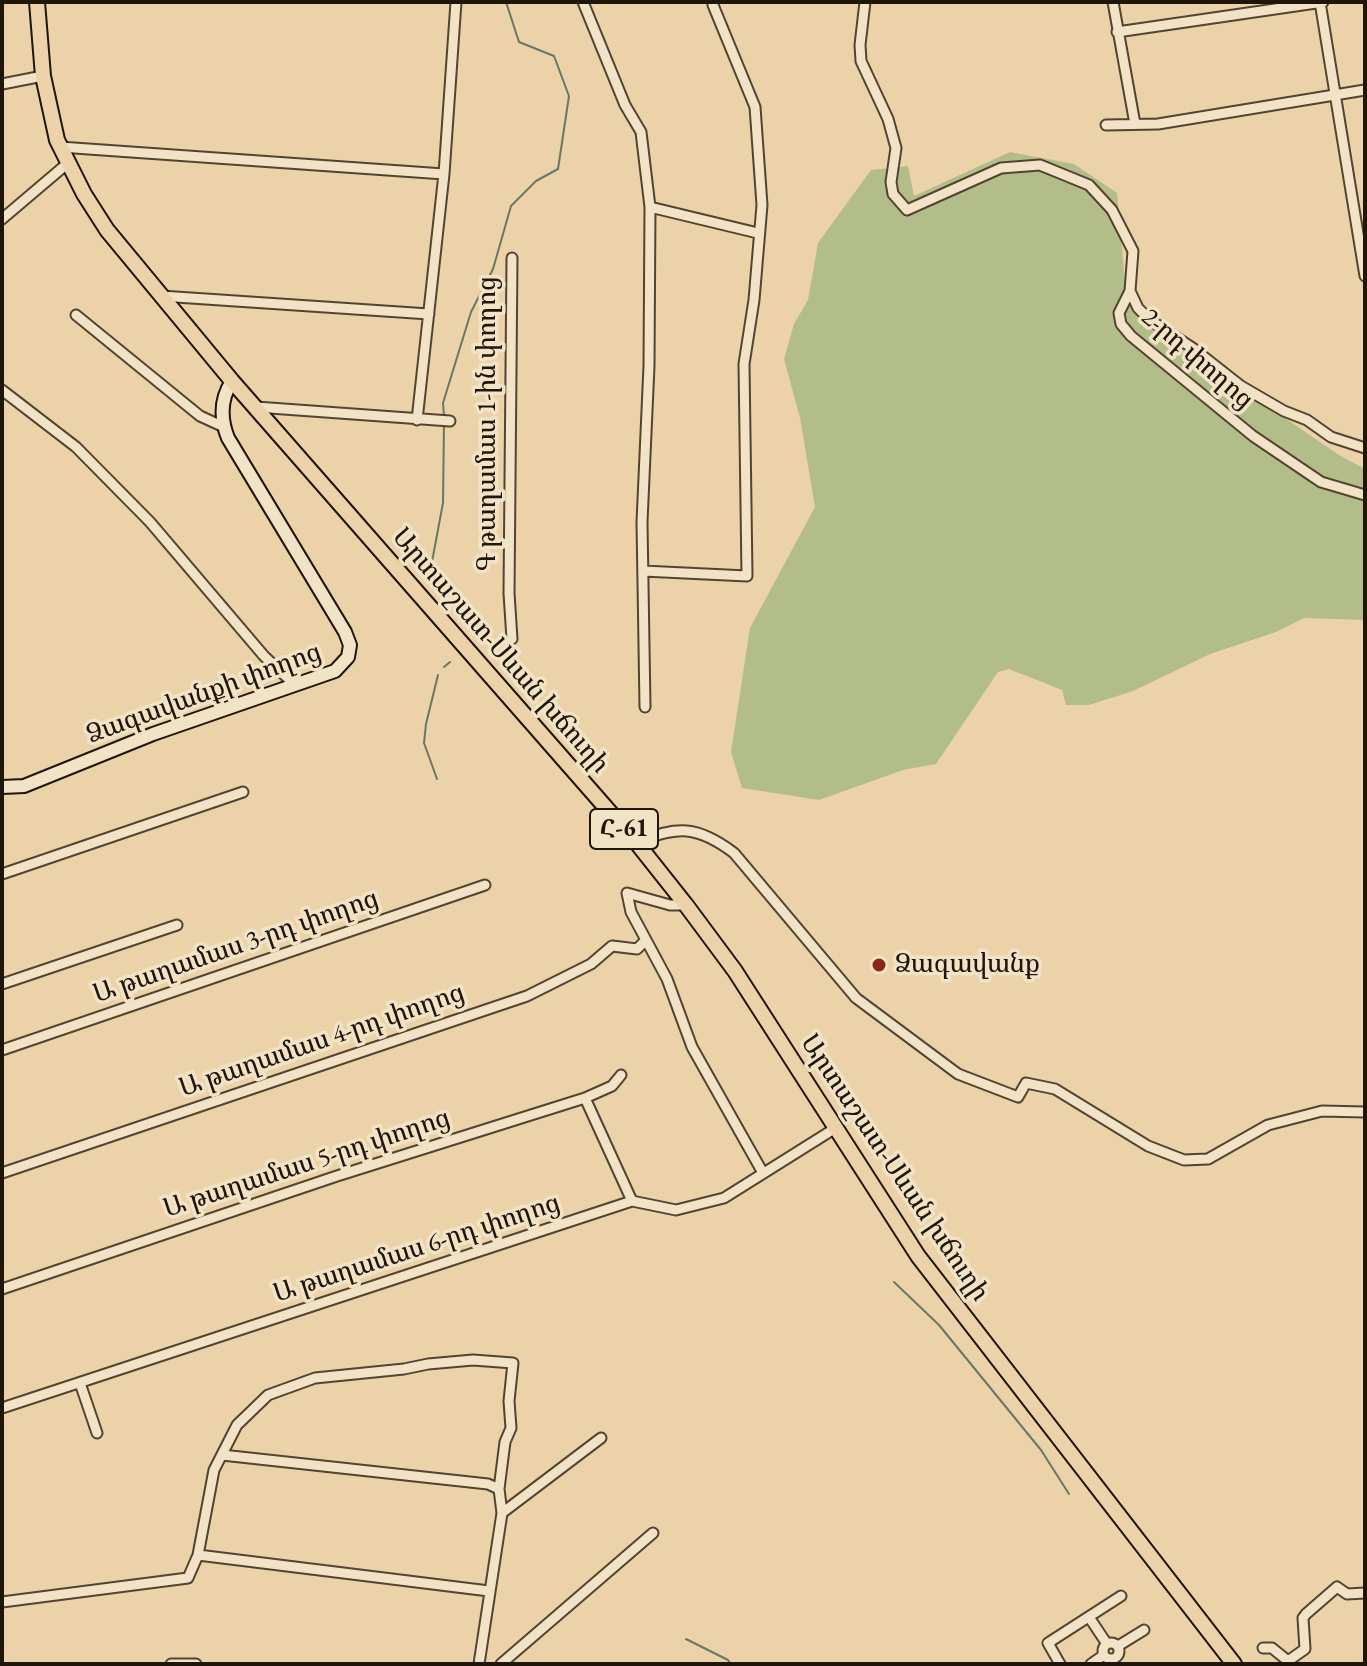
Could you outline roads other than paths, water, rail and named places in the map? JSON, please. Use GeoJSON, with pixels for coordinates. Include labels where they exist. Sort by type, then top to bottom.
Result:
{"type":"FeatureCollection","features":[{"type":"Feature","properties":{"kind":"main road","name":"Արտաշատ-Սևան խճուղի"},"geometry":{"type":"LineString","coordinates":[[37,2],[43,76],[60,147],[107,230],[232,381],[636,842],[686,905],[735,971],[918,1256],[1234,1664]]}},
{"type":"Feature","properties":{"kind":"street"},"geometry":{"type":"LineString","coordinates":[[417,420],[444,174],[456,2]]}},
{"type":"Feature","properties":{"kind":"street"},"geometry":{"type":"LineString","coordinates":[[583,2],[625,105],[641,132],[650,207],[649,366],[642,522],[645,707]]}},
{"type":"Feature","properties":{"kind":"street","name":"2-րդ փողոց"},"geometry":{"type":"LineString","coordinates":[[865,2],[861,61],[888,119],[896,148],[891,182],[893,194],[907,210],[1001,168],[1040,165],[1089,185],[1112,210],[1133,251],[1130,291],[1119,313],[1121,324],[1131,336],[1264,444],[1321,482],[1365,495]]}},
{"type":"Feature","properties":{"kind":"street"},"geometry":{"type":"LineString","coordinates":[[1113,2],[1135,124]]}},
{"type":"Feature","properties":{"kind":"street"},"geometry":{"type":"LineString","coordinates":[[1117,32],[1321,2],[1365,276]]}},
{"type":"Feature","properties":{"kind":"street"},"geometry":{"type":"LineString","coordinates":[[643,571],[747,576],[744,364],[754,300],[762,205],[755,107],[713,5]]}},
{"type":"Feature","properties":{"kind":"street"},"geometry":{"type":"LineString","coordinates":[[2,84],[43,76]]}},
{"type":"Feature","properties":{"kind":"street"},"geometry":{"type":"LineString","coordinates":[[1106,125],[1158,124],[1365,90]]}},
{"type":"Feature","properties":{"kind":"street"},"geometry":{"type":"LineString","coordinates":[[60,147],[444,174]]}},
{"type":"Feature","properties":{"kind":"street"},"geometry":{"type":"LineString","coordinates":[[2,219],[68,163]]}},
{"type":"Feature","properties":{"kind":"street"},"geometry":{"type":"LineString","coordinates":[[650,207],[758,233]]}},
{"type":"Feature","properties":{"kind":"street","name":"Գ թաղամաս 1-ին փողոց"},"geometry":{"type":"LineString","coordinates":[[512,258],[509,593],[512,639]]}},
{"type":"Feature","properties":{"kind":"street"},"geometry":{"type":"LineString","coordinates":[[1130,291],[1138,308],[1150,320],[1241,386],[1284,411],[1307,420],[1331,437],[1365,448]]}},
{"type":"Feature","properties":{"kind":"street"},"geometry":{"type":"LineString","coordinates":[[161,296],[429,314]]}},
{"type":"Feature","properties":{"kind":"street"},"geometry":{"type":"LineString","coordinates":[[76,315],[200,416],[224,427],[224,400],[232,381]]}},
{"type":"Feature","properties":{"kind":"street"},"geometry":{"type":"LineString","coordinates":[[2,390],[87,458],[150,522],[264,656],[295,685]]}},
{"type":"Feature","properties":{"kind":"street"},"geometry":{"type":"LineString","coordinates":[[256,407],[450,421]]}},
{"type":"Feature","properties":{"kind":"street","name":"Ձագավանքի փողոց"},"geometry":{"type":"LineString","coordinates":[[2,787],[24,786],[153,734],[335,671],[348,657],[350,645],[345,632],[224,427]]}},
{"type":"Feature","properties":{"kind":"street"},"geometry":{"type":"LineString","coordinates":[[2,874],[243,792]]}},
{"type":"Feature","properties":{"kind":"street"},"geometry":{"type":"LineString","coordinates":[[636,842],[657,834],[690,830],[713,837],[734,853],[856,998],[958,1074],[1018,1097],[1026,1083],[1055,1089],[1148,1146],[1184,1160],[1208,1159],[1268,1125],[1322,1111],[1365,1112]]}},
{"type":"Feature","properties":{"kind":"street","name":"Ա թաղամաս 3-րդ փողոց"},"geometry":{"type":"LineString","coordinates":[[2,1050],[485,885]]}},
{"type":"Feature","properties":{"kind":"street"},"geometry":{"type":"LineString","coordinates":[[686,905],[670,905],[627,893],[631,912],[667,979],[692,1047],[763,1173]]}},
{"type":"Feature","properties":{"kind":"street"},"geometry":{"type":"LineString","coordinates":[[2,984],[177,925]]}},
{"type":"Feature","properties":{"kind":"street","name":"Ա թաղամաս 4-րդ փողոց"},"geometry":{"type":"LineString","coordinates":[[2,1173],[527,996],[591,964],[612,946],[637,949],[646,940]]}},
{"type":"Feature","properties":{"kind":"street","name":"Ա թաղամաս 5-րդ փողոց"},"geometry":{"type":"LineString","coordinates":[[2,1289],[337,1176],[585,1098],[612,1086],[621,1075]]}},
{"type":"Feature","properties":{"kind":"street"},"geometry":{"type":"LineString","coordinates":[[585,1098],[632,1201]]}},
{"type":"Feature","properties":{"kind":"street","name":"Ա թաղամաս 6-րդ փողոց"},"geometry":{"type":"LineString","coordinates":[[2,1408],[632,1201],[676,1210],[724,1198],[834,1129]]}},
{"type":"Feature","properties":{"kind":"street"},"geometry":{"type":"LineString","coordinates":[[2,1602],[188,1578],[198,1555],[214,1470],[237,1425],[268,1395],[315,1378],[443,1362],[473,1360],[513,1363],[509,1401],[511,1428],[505,1442],[499,1489],[502,1513],[479,1664]]}},
{"type":"Feature","properties":{"kind":"street"},"geometry":{"type":"LineString","coordinates":[[80,1383],[97,1433]]}},
{"type":"Feature","properties":{"kind":"street"},"geometry":{"type":"LineString","coordinates":[[502,1513],[601,1438]]}},
{"type":"Feature","properties":{"kind":"street"},"geometry":{"type":"LineString","coordinates":[[222,1455],[488,1484],[499,1489]]}},
{"type":"Feature","properties":{"kind":"street"},"geometry":{"type":"LineString","coordinates":[[501,1664],[653,1533]]}},
{"type":"Feature","properties":{"kind":"street"},"geometry":{"type":"LineString","coordinates":[[198,1555],[489,1591]]}},
{"type":"Feature","properties":{"kind":"street"},"geometry":{"type":"LineString","coordinates":[[1263,1648],[1272,1648],[1288,1661],[1305,1649],[1303,1618],[1306,1614],[1337,1587],[1347,1594],[1365,1593]]}},
{"type":"Feature","properties":{"kind":"street"},"geometry":{"type":"LineString","coordinates":[[1060,1664],[1048,1643],[1121,1596]]}},
{"type":"Feature","properties":{"kind":"street"},"geometry":{"type":"LineString","coordinates":[[1089,1617],[1107,1644]]}},
{"type":"Feature","properties":{"kind":"street"},"geometry":{"type":"LineString","coordinates":[[1118,1646],[1144,1630]]}},
{"type":"Feature","properties":{"kind":"street"},"geometry":{"type":"LineString","coordinates":[[1104,1655],[1107,1644],[1118,1646]]}},
{"type":"Feature","properties":{"kind":"street"},"geometry":{"type":"LineString","coordinates":[[1104,1655],[1118,1661],[1118,1646]]}},
{"type":"Feature","properties":{"kind":"street"},"geometry":{"type":"LineString","coordinates":[[1091,1664],[1104,1655]]}},
{"type":"Feature","properties":{"kind":"street"},"geometry":{"type":"LineString","coordinates":[[171,1664],[196,1664]]}},
{"type":"Feature","properties":{"kind":"waterway"},"geometry":{"type":"LineString","coordinates":[[444,416],[443,403],[471,312],[493,269],[511,206],[536,181],[558,169],[569,96],[554,56],[519,42],[506,2]]}},
{"type":"Feature","properties":{"kind":"waterway"},"geometry":{"type":"LineString","coordinates":[[444,423],[443,503],[431,567],[463,601],[474,628]]}},
{"type":"Feature","properties":{"kind":"waterway"},"geometry":{"type":"LineString","coordinates":[[444,667],[450,662]]}},
{"type":"Feature","properties":{"kind":"waterway"},"geometry":{"type":"LineString","coordinates":[[437,779],[424,743],[438,675]]}},
{"type":"Feature","properties":{"kind":"waterway"},"geometry":{"type":"LineString","coordinates":[[894,1282],[939,1325],[1041,1450],[1069,1494]]}},
{"type":"Feature","properties":{"kind":"waterway"},"geometry":{"type":"LineString","coordinates":[[686,1639],[731,1664]]}},
{"type":"Feature","properties":{"kind":"place","name":"Ձագավանք"},"geometry":{"type":"Point","coordinates":[879,965]}}]}
